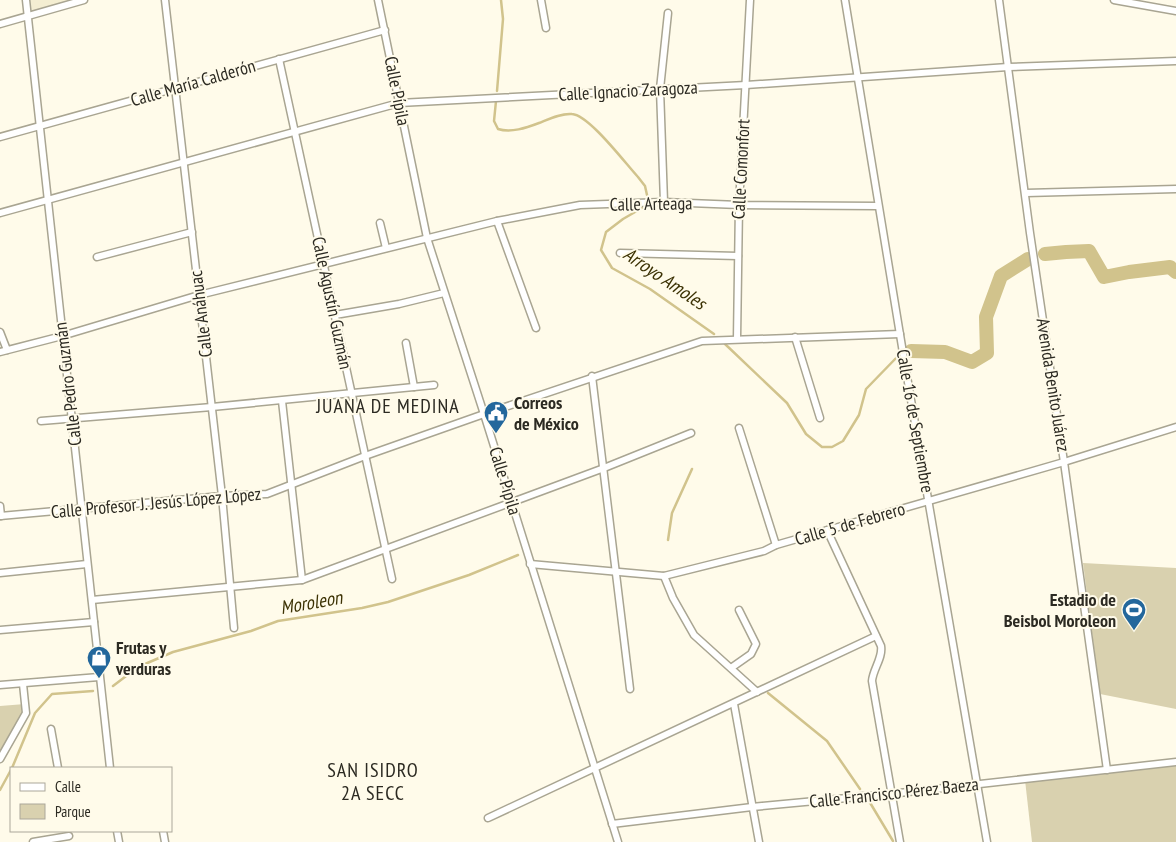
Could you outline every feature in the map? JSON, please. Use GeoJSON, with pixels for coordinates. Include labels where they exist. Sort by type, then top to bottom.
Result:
{"type":"FeatureCollection","features":[{"type":"Feature","properties":{"kind":"street","name":"Calle Pedro Guzmán"},"geometry":{"type":"LineString","coordinates":[[26,0],[110,767]]}},
{"type":"Feature","properties":{"kind":"street"},"geometry":{"type":"LineString","coordinates":[[0,24],[84,0]]}},
{"type":"Feature","properties":{"kind":"street","name":"Calle Anáhuac"},"geometry":{"type":"LineString","coordinates":[[165,0],[222,496],[234,628]]}},
{"type":"Feature","properties":{"kind":"street","name":"Calle Pípila"},"geometry":{"type":"LineString","coordinates":[[378,0],[428,238],[618,842]]}},
{"type":"Feature","properties":{"kind":"street"},"geometry":{"type":"LineString","coordinates":[[541,0],[546,28]]}},
{"type":"Feature","properties":{"kind":"street","name":"Calle Comonfort"},"geometry":{"type":"LineString","coordinates":[[737,339],[739,205],[750,0]]}},
{"type":"Feature","properties":{"kind":"street","name":"Calle 16 de Septiembre"},"geometry":{"type":"LineString","coordinates":[[845,0],[986,842]]}},
{"type":"Feature","properties":{"kind":"street","name":"Avenida Benito Juárez"},"geometry":{"type":"LineString","coordinates":[[1000,0],[1036,274],[1107,770]]}},
{"type":"Feature","properties":{"kind":"street"},"geometry":{"type":"LineString","coordinates":[[1114,0],[1176,11]]}},
{"type":"Feature","properties":{"kind":"street"},"geometry":{"type":"LineString","coordinates":[[664,202],[660,89],[668,13]]}},
{"type":"Feature","properties":{"kind":"street","name":"Calle María Calderón"},"geometry":{"type":"LineString","coordinates":[[0,138],[385,30]]}},
{"type":"Feature","properties":{"kind":"street","name":"Calle Agustín Guzmán"},"geometry":{"type":"LineString","coordinates":[[279,59],[392,578]]}},
{"type":"Feature","properties":{"kind":"street","name":"Calle Ignacio Zaragoza"},"geometry":{"type":"LineString","coordinates":[[0,213],[399,103],[746,85],[1008,66],[1176,61]]}},
{"type":"Feature","properties":{"kind":"street"},"geometry":{"type":"LineString","coordinates":[[1026,193],[1176,189]]}},
{"type":"Feature","properties":{"kind":"street","name":"Calle Arteaga"},"geometry":{"type":"LineString","coordinates":[[3,351],[62,336],[199,295],[497,221],[580,205],[664,202],[739,205],[878,206]]}},
{"type":"Feature","properties":{"kind":"street"},"geometry":{"type":"LineString","coordinates":[[497,221],[536,328]]}},
{"type":"Feature","properties":{"kind":"street"},"geometry":{"type":"LineString","coordinates":[[380,223],[386,248]]}},
{"type":"Feature","properties":{"kind":"street"},"geometry":{"type":"LineString","coordinates":[[97,257],[192,232]]}},
{"type":"Feature","properties":{"kind":"street"},"geometry":{"type":"LineString","coordinates":[[620,253],[738,256]]}},
{"type":"Feature","properties":{"kind":"street"},"geometry":{"type":"LineString","coordinates":[[335,315],[399,304],[444,293]]}},
{"type":"Feature","properties":{"kind":"street"},"geometry":{"type":"LineString","coordinates":[[0,332],[3,351]]}},
{"type":"Feature","properties":{"kind":"street","name":"Calle Profesor J. Jesús López López"},"geometry":{"type":"LineString","coordinates":[[0,516],[222,496],[267,494],[365,456],[592,376],[702,340],[900,334]]}},
{"type":"Feature","properties":{"kind":"street"},"geometry":{"type":"LineString","coordinates":[[796,337],[820,418]]}},
{"type":"Feature","properties":{"kind":"street"},"geometry":{"type":"LineString","coordinates":[[406,343],[414,387]]}},
{"type":"Feature","properties":{"kind":"street"},"geometry":{"type":"LineString","coordinates":[[592,376],[630,689]]}},
{"type":"Feature","properties":{"kind":"street"},"geometry":{"type":"LineString","coordinates":[[41,421],[212,407],[434,385]]}},
{"type":"Feature","properties":{"kind":"street"},"geometry":{"type":"LineString","coordinates":[[282,400],[302,580]]}},
{"type":"Feature","properties":{"kind":"street"},"geometry":{"type":"LineString","coordinates":[[739,428],[776,545]]}},
{"type":"Feature","properties":{"kind":"street","name":"Calle 5 de Febrero"},"geometry":{"type":"LineString","coordinates":[[530,564],[664,576],[764,551],[776,545],[1064,462],[1174,428]]}},
{"type":"Feature","properties":{"kind":"street"},"geometry":{"type":"LineString","coordinates":[[92,600],[302,580],[604,468],[691,433]]}},
{"type":"Feature","properties":{"kind":"street"},"geometry":{"type":"LineString","coordinates":[[0,506],[0,516]]}},
{"type":"Feature","properties":{"kind":"street"},"geometry":{"type":"LineString","coordinates":[[827,530],[881,646],[882,653],[874,670],[872,681],[900,842]]}},
{"type":"Feature","properties":{"kind":"street"},"geometry":{"type":"LineString","coordinates":[[0,573],[87,564]]}},
{"type":"Feature","properties":{"kind":"street"},"geometry":{"type":"LineString","coordinates":[[664,576],[672,598],[694,636],[758,692]]}},
{"type":"Feature","properties":{"kind":"street"},"geometry":{"type":"LineString","coordinates":[[731,668],[751,654],[756,644],[739,610]]}},
{"type":"Feature","properties":{"kind":"street"},"geometry":{"type":"LineString","coordinates":[[0,630],[94,622]]}},
{"type":"Feature","properties":{"kind":"street"},"geometry":{"type":"LineString","coordinates":[[488,818],[876,636]]}},
{"type":"Feature","properties":{"kind":"street"},"geometry":{"type":"LineString","coordinates":[[0,685],[99,677]]}},
{"type":"Feature","properties":{"kind":"street"},"geometry":{"type":"LineString","coordinates":[[0,758],[26,713],[23,684]]}},
{"type":"Feature","properties":{"kind":"street"},"geometry":{"type":"LineString","coordinates":[[734,704],[759,842]]}},
{"type":"Feature","properties":{"kind":"street"},"geometry":{"type":"LineString","coordinates":[[51,729],[58,767]]}},
{"type":"Feature","properties":{"kind":"street","name":"Calle Francisco Pérez Baeza"},"geometry":{"type":"LineString","coordinates":[[612,824],[752,807],[976,785],[1176,762]]}},
{"type":"Feature","properties":{"kind":"street"},"geometry":{"type":"LineString","coordinates":[[33,842],[69,836]]}},
{"type":"Feature","properties":{"kind":"shaded area"},"geometry":{"type":"Polygon","coordinates":[[[26,0],[84,0],[28,15],[26,0]]]}},
{"type":"Feature","properties":{"kind":"green space","name":"Estadio de Beisbol Moroleon"},"geometry":{"type":"Polygon","coordinates":[[[1083,563],[1176,568],[1176,709],[1100,694],[1083,563]]]}},
{"type":"Feature","properties":{"kind":"green space"},"geometry":{"type":"Polygon","coordinates":[[[25,704],[26,713],[0,759],[0,706],[25,704]]]}},
{"type":"Feature","properties":{"kind":"green space"},"geometry":{"type":"Polygon","coordinates":[[[1176,762],[1176,842],[1032,842],[1025,780],[1176,762]]]}},
{"type":"Feature","properties":{"kind":"waterway","name":"Arroyo Amoles"},"geometry":{"type":"LineString","coordinates":[[497,91],[503,19],[501,0]]}},
{"type":"Feature","properties":{"kind":"waterway","name":"Arroyo Amoles"},"geometry":{"type":"LineString","coordinates":[[496,101],[494,121],[498,129],[503,130],[524,128],[564,114],[579,116],[588,122],[616,151],[645,186],[647,195]]}},
{"type":"Feature","properties":{"kind":"waterway","name":"Arroyo Amoles"},"geometry":{"type":"LineString","coordinates":[[642,208],[606,232],[601,250],[612,268],[650,289],[714,334]]}},
{"type":"Feature","properties":{"kind":"waterway","name":"Arroyo Amoles"},"geometry":{"type":"LineString","coordinates":[[1045,254],[1089,251],[1104,277],[1170,267],[1176,272]]}},
{"type":"Feature","properties":{"kind":"waterway","name":"Arroyo Amoles"},"geometry":{"type":"LineString","coordinates":[[911,351],[945,352],[972,362],[987,353],[986,317],[1001,276],[1028,259]]}},
{"type":"Feature","properties":{"kind":"waterway","name":"Arroyo Amoles"},"geometry":{"type":"LineString","coordinates":[[725,344],[787,403],[806,434],[822,447],[832,447],[843,441],[859,415],[866,389],[899,355]]}},
{"type":"Feature","properties":{"kind":"waterway"},"geometry":{"type":"LineString","coordinates":[[668,540],[672,513],[692,469]]}},
{"type":"Feature","properties":{"kind":"waterway","name":"Moroleon"},"geometry":{"type":"LineString","coordinates":[[113,686],[138,667],[173,652],[251,631],[278,621],[388,602],[469,575],[518,555]]}},
{"type":"Feature","properties":{"kind":"waterway","name":"Moroleon"},"geometry":{"type":"LineString","coordinates":[[12,767],[35,713],[52,694],[93,691]]}},
{"type":"Feature","properties":{"kind":"waterway"},"geometry":{"type":"LineString","coordinates":[[768,693],[827,741],[860,789]]}},
{"type":"Feature","properties":{"kind":"waterway","name":"Moroleon"},"geometry":{"type":"LineString","coordinates":[[0,790],[10,772]]}},
{"type":"Feature","properties":{"kind":"waterway"},"geometry":{"type":"LineString","coordinates":[[869,801],[893,841]]}},
{"type":"Feature","properties":{"kind":"place","name":"Correos de México"},"geometry":{"type":"Point","coordinates":[496,434]}},
{"type":"Feature","properties":{"kind":"place","name":"Estadio de Beisbol Moroleon"},"geometry":{"type":"Point","coordinates":[1134,631]}},
{"type":"Feature","properties":{"kind":"place","name":"Frutas y verduras"},"geometry":{"type":"Point","coordinates":[99,679]}},
{"type":"Feature","properties":{"kind":"district","name":"JUANA DE MEDINA"},"geometry":{"type":"Point","coordinates":[388,406]}},
{"type":"Feature","properties":{"kind":"district","name":"SAN ISIDRO 2A SECC"},"geometry":{"type":"Point","coordinates":[373,782]}}]}
